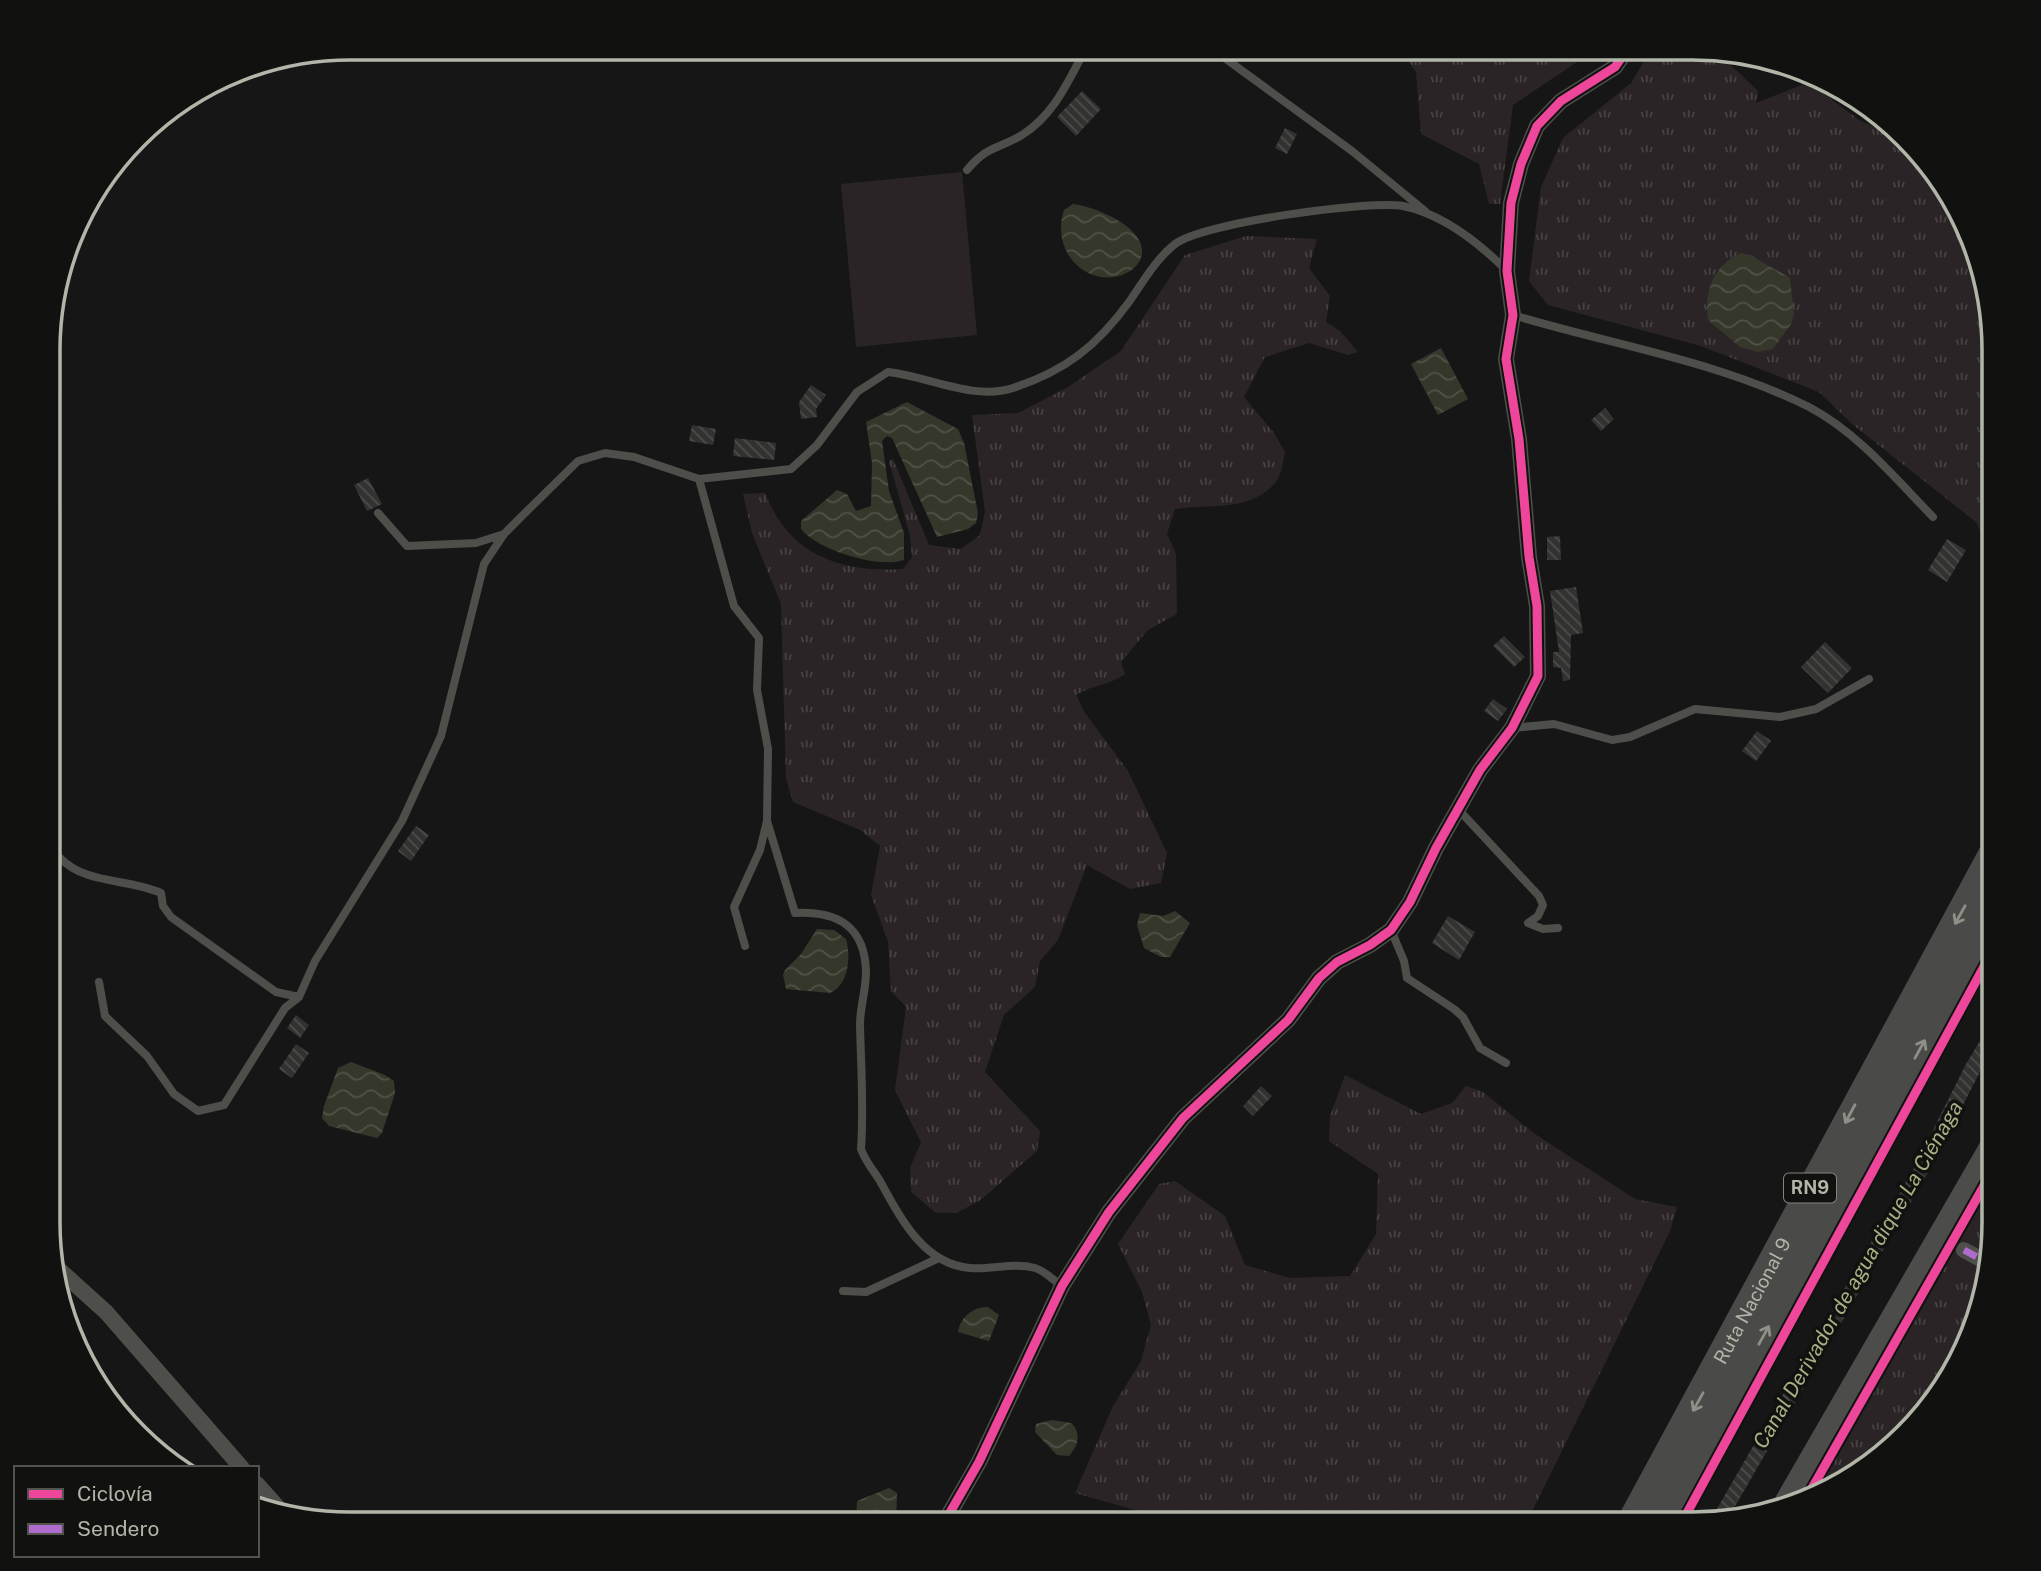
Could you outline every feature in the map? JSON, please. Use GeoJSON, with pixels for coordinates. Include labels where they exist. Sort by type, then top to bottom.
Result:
{"type":"FeatureCollection","features":[{"type":"Feature","properties":{"kind":"highway","name":"Ruta Nacional 9"},"geometry":{"type":"LineString","coordinates":[[1637,1512],[1874,1070],[1982,875]]}},
{"type":"Feature","properties":{"kind":"highway","name":"Ruta Nacional 9"},"geometry":{"type":"LineString","coordinates":[[1668,1512],[1982,935]]}},
{"type":"Feature","properties":{"kind":"street"},"geometry":{"type":"LineString","coordinates":[[950,1512],[979,1462],[1062,1286],[1109,1212],[1183,1118],[1288,1020],[1319,978],[1336,962],[1370,945],[1391,930],[1410,902],[1480,770],[1512,728],[1538,676],[1540,652],[1519,439],[1506,359],[1513,315],[1507,271],[1511,204],[1521,164],[1537,126],[1561,101],[1615,67],[1620,60]]}},
{"type":"Feature","properties":{"kind":"street"},"geometry":{"type":"LineString","coordinates":[[1791,1493],[1982,1162]]}},
{"type":"Feature","properties":{"kind":"street"},"geometry":{"type":"LineString","coordinates":[[1964,1250],[1979,1258]]}},
{"type":"Feature","properties":{"kind":"street"},"geometry":{"type":"LineString","coordinates":[[64,1274],[106,1312],[240,1466]]}},
{"type":"Feature","properties":{"kind":"street"},"geometry":{"type":"LineString","coordinates":[[259,1486],[272,1501]]}},
{"type":"Feature","properties":{"kind":"lane"},"geometry":{"type":"LineString","coordinates":[[967,170],[983,151],[1021,135],[1054,108],[1080,60]]}},
{"type":"Feature","properties":{"kind":"lane"},"geometry":{"type":"LineString","coordinates":[[1227,60],[1341,143],[1435,219]]}},
{"type":"Feature","properties":{"kind":"lane"},"geometry":{"type":"LineString","coordinates":[[99,982],[106,1016],[147,1056],[174,1094],[198,1111],[224,1105],[285,1008],[299,997],[316,961],[402,821],[441,736],[484,564],[504,534],[578,461],[606,453],[634,457],[699,479],[791,469],[817,445],[857,392],[888,372],[974,390],[1009,390],[1054,372],[1093,347],[1155,264],[1176,243],[1201,232],[1323,210],[1404,206],[1481,244],[1507,271]]}},
{"type":"Feature","properties":{"kind":"lane"},"geometry":{"type":"LineString","coordinates":[[1513,315],[1587,337],[1660,351],[1810,408],[1873,457],[1933,517]]}},
{"type":"Feature","properties":{"kind":"lane"},"geometry":{"type":"LineString","coordinates":[[699,479],[734,606],[759,638],[757,690],[768,749],[767,821],[760,850],[734,907],[745,946]]}},
{"type":"Feature","properties":{"kind":"lane"},"geometry":{"type":"LineString","coordinates":[[378,513],[407,546],[476,543],[504,534]]}},
{"type":"Feature","properties":{"kind":"lane"},"geometry":{"type":"LineString","coordinates":[[1512,728],[1554,724],[1612,740],[1630,737],[1695,709],[1780,717],[1816,709],[1869,679]]}},
{"type":"Feature","properties":{"kind":"lane"},"geometry":{"type":"LineString","coordinates":[[1458,809],[1539,896],[1543,905],[1538,916],[1528,923],[1543,929],[1558,928]]}},
{"type":"Feature","properties":{"kind":"lane"},"geometry":{"type":"LineString","coordinates":[[767,821],[795,913],[821,912],[843,920],[857,937],[866,970],[860,1024],[861,1149],[866,1165],[877,1176],[907,1229],[939,1258],[949,1264],[970,1268],[1033,1267],[1062,1286]]}},
{"type":"Feature","properties":{"kind":"lane"},"geometry":{"type":"LineString","coordinates":[[60,858],[82,874],[140,884],[161,893],[163,906],[171,917],[276,992],[299,997]]}},
{"type":"Feature","properties":{"kind":"lane"},"geometry":{"type":"LineString","coordinates":[[1391,930],[1404,961],[1406,978],[1454,1009],[1463,1017],[1480,1048],[1506,1063]]}},
{"type":"Feature","properties":{"kind":"lane"},"geometry":{"type":"LineString","coordinates":[[843,1291],[866,1292],[939,1258]]}},
{"type":"Feature","properties":{"kind":"green space"},"geometry":{"type":"Polygon","coordinates":[[[1408,60],[1580,60],[1513,105],[1500,204],[1489,204],[1479,164],[1421,134],[1416,72],[1408,60]]]}},
{"type":"Feature","properties":{"kind":"green space"},"geometry":{"type":"Polygon","coordinates":[[[1645,60],[1710,60],[1726,62],[1732,66],[1758,91],[1756,103],[1802,85],[1818,89],[1859,120],[1883,132],[1921,173],[1952,221],[1976,293],[1982,350],[1982,535],[1976,522],[1852,424],[1819,392],[1701,346],[1548,305],[1529,281],[1541,187],[1563,138],[1631,83],[1645,60]]]}},
{"type":"Feature","properties":{"kind":"green space"},"geometry":{"type":"Polygon","coordinates":[[[962,172],[977,335],[856,347],[841,184],[962,172]]]}},
{"type":"Feature","properties":{"kind":"green space"},"geometry":{"type":"Polygon","coordinates":[[[1246,236],[1317,239],[1309,268],[1330,296],[1326,322],[1340,331],[1358,352],[1348,355],[1309,343],[1265,357],[1244,397],[1274,433],[1285,452],[1277,480],[1264,492],[1241,503],[1175,509],[1167,534],[1176,554],[1177,614],[1148,630],[1121,662],[1125,674],[1076,695],[1085,713],[1128,771],[1167,853],[1161,883],[1130,889],[1087,865],[1058,940],[1040,961],[1035,987],[1004,1015],[985,1072],[1040,1131],[1037,1151],[982,1199],[957,1213],[936,1213],[911,1192],[910,1168],[921,1142],[895,1090],[906,1007],[891,991],[888,942],[871,895],[880,846],[860,830],[793,802],[786,779],[781,604],[752,533],[743,494],[765,493],[788,532],[819,556],[858,568],[903,569],[912,557],[910,536],[889,461],[893,459],[929,545],[961,549],[980,535],[985,512],[972,415],[1018,413],[1068,387],[1121,351],[1185,255],[1246,236]]]}},
{"type":"Feature","properties":{"kind":"green space"},"geometry":{"type":"Polygon","coordinates":[[[1345,1075],[1421,1114],[1452,1103],[1466,1086],[1483,1092],[1535,1134],[1635,1199],[1677,1207],[1670,1231],[1532,1512],[1139,1512],[1075,1493],[1113,1406],[1141,1361],[1151,1325],[1142,1292],[1118,1244],[1159,1184],[1175,1181],[1225,1216],[1245,1265],[1290,1278],[1350,1276],[1376,1234],[1378,1174],[1329,1141],[1330,1116],[1345,1075]]]}},
{"type":"Feature","properties":{"kind":"green space"},"geometry":{"type":"Polygon","coordinates":[[[1982,1199],[1980,1249],[1965,1241],[1958,1253],[1978,1266],[1972,1296],[1952,1350],[1943,1366],[1909,1413],[1883,1439],[1852,1463],[1823,1480],[1982,1199]]]}},
{"type":"Feature","properties":{"kind":"water"},"geometry":{"type":"Polygon","coordinates":[[[1073,204],[1109,215],[1136,235],[1142,249],[1140,261],[1131,270],[1118,276],[1103,277],[1087,273],[1073,261],[1063,243],[1062,217],[1064,210],[1073,204]]]}},
{"type":"Feature","properties":{"kind":"water"},"geometry":{"type":"Polygon","coordinates":[[[1741,253],[1750,255],[1790,278],[1794,314],[1791,324],[1773,349],[1758,352],[1740,347],[1708,320],[1708,299],[1712,281],[1723,265],[1741,253]]]}},
{"type":"Feature","properties":{"kind":"water"},"geometry":{"type":"Polygon","coordinates":[[[1441,348],[1468,399],[1438,415],[1411,364],[1441,348]]]}},
{"type":"Feature","properties":{"kind":"water"},"geometry":{"type":"Polygon","coordinates":[[[907,402],[958,429],[964,443],[978,513],[976,523],[968,529],[937,537],[892,438],[887,436],[882,441],[889,491],[904,533],[904,560],[864,560],[834,550],[809,537],[801,529],[801,521],[837,490],[847,494],[856,511],[871,506],[872,463],[866,422],[907,402]]]}},
{"type":"Feature","properties":{"kind":"water"},"geometry":{"type":"Polygon","coordinates":[[[1175,911],[1190,923],[1170,957],[1161,957],[1144,948],[1137,925],[1140,913],[1163,916],[1175,911]]]}},
{"type":"Feature","properties":{"kind":"water"},"geometry":{"type":"Polygon","coordinates":[[[817,929],[834,930],[846,939],[848,961],[845,977],[830,993],[786,989],[783,975],[785,970],[801,954],[817,929]]]}},
{"type":"Feature","properties":{"kind":"water"},"geometry":{"type":"Polygon","coordinates":[[[351,1062],[394,1081],[395,1093],[382,1133],[377,1138],[329,1126],[322,1118],[338,1068],[351,1062]]]}},
{"type":"Feature","properties":{"kind":"water"},"geometry":{"type":"Polygon","coordinates":[[[988,1307],[999,1315],[989,1341],[958,1332],[968,1314],[988,1307]]]}},
{"type":"Feature","properties":{"kind":"water"},"geometry":{"type":"Polygon","coordinates":[[[1052,1420],[1071,1423],[1077,1431],[1075,1448],[1069,1456],[1057,1455],[1035,1432],[1036,1424],[1052,1420]]]}},
{"type":"Feature","properties":{"kind":"water"},"geometry":{"type":"Polygon","coordinates":[[[889,1488],[897,1493],[896,1512],[856,1512],[857,1501],[889,1488]]]}},
{"type":"Feature","properties":{"kind":"building"},"geometry":{"type":"Polygon","coordinates":[[[1082,91],[1101,109],[1076,136],[1057,117],[1082,91]]]}},
{"type":"Feature","properties":{"kind":"building"},"geometry":{"type":"Polygon","coordinates":[[[1285,128],[1297,134],[1287,154],[1275,148],[1285,128]]]}},
{"type":"Feature","properties":{"kind":"building"},"geometry":{"type":"Polygon","coordinates":[[[811,385],[826,395],[816,409],[817,417],[801,419],[799,402],[811,385]]]}},
{"type":"Feature","properties":{"kind":"building"},"geometry":{"type":"Polygon","coordinates":[[[1605,408],[1614,419],[1601,431],[1591,420],[1605,408]]]}},
{"type":"Feature","properties":{"kind":"building"},"geometry":{"type":"Polygon","coordinates":[[[692,425],[716,429],[713,445],[689,441],[692,425]]]}},
{"type":"Feature","properties":{"kind":"building"},"geometry":{"type":"Polygon","coordinates":[[[735,438],[776,443],[774,460],[733,456],[735,438]]]}},
{"type":"Feature","properties":{"kind":"building"},"geometry":{"type":"Polygon","coordinates":[[[368,478],[382,504],[367,511],[354,485],[368,478]]]}},
{"type":"Feature","properties":{"kind":"building"},"geometry":{"type":"Polygon","coordinates":[[[1560,536],[1561,560],[1547,560],[1547,537],[1560,536]]]}},
{"type":"Feature","properties":{"kind":"building"},"geometry":{"type":"Polygon","coordinates":[[[1947,539],[1966,550],[1947,582],[1928,570],[1947,539]]]}},
{"type":"Feature","properties":{"kind":"building"},"geometry":{"type":"Polygon","coordinates":[[[1576,587],[1583,633],[1571,635],[1570,680],[1563,681],[1561,668],[1553,667],[1553,652],[1559,652],[1550,591],[1576,587]]]}},
{"type":"Feature","properties":{"kind":"building"},"geometry":{"type":"Polygon","coordinates":[[[1504,636],[1525,657],[1514,667],[1493,646],[1504,636]]]}},
{"type":"Feature","properties":{"kind":"building"},"geometry":{"type":"Polygon","coordinates":[[[1825,642],[1852,668],[1828,693],[1801,667],[1825,642]]]}},
{"type":"Feature","properties":{"kind":"building"},"geometry":{"type":"Polygon","coordinates":[[[1493,699],[1507,709],[1498,721],[1484,711],[1493,699]]]}},
{"type":"Feature","properties":{"kind":"building"},"geometry":{"type":"Polygon","coordinates":[[[1757,731],[1771,741],[1756,761],[1742,751],[1757,731]]]}},
{"type":"Feature","properties":{"kind":"building"},"geometry":{"type":"Polygon","coordinates":[[[416,826],[429,835],[411,861],[398,851],[416,826]]]}},
{"type":"Feature","properties":{"kind":"building"},"geometry":{"type":"Polygon","coordinates":[[[1448,916],[1475,932],[1459,960],[1432,943],[1448,916]]]}},
{"type":"Feature","properties":{"kind":"building"},"geometry":{"type":"Polygon","coordinates":[[[296,1015],[309,1025],[300,1038],[287,1028],[296,1015]]]}},
{"type":"Feature","properties":{"kind":"building"},"geometry":{"type":"Polygon","coordinates":[[[1982,1037],[1982,1068],[1925,1178],[1734,1508],[1716,1510],[1913,1170],[1982,1037]]]}},
{"type":"Feature","properties":{"kind":"building"},"geometry":{"type":"Polygon","coordinates":[[[296,1044],[309,1053],[292,1078],[279,1069],[296,1044]]]}},
{"type":"Feature","properties":{"kind":"building"},"geometry":{"type":"Polygon","coordinates":[[[1261,1086],[1272,1096],[1253,1116],[1243,1106],[1261,1086]]]}},
{"type":"Feature","properties":{"kind":"marked path"},"geometry":{"type":"LineString","coordinates":[[1964,1250],[1979,1258]]}},
{"type":"Feature","properties":{"kind":"cycle path"},"geometry":{"type":"LineString","coordinates":[[950,1512],[979,1462],[1062,1286],[1109,1212],[1183,1118],[1288,1020],[1319,978],[1337,962],[1370,945],[1391,930],[1410,902],[1436,848],[1480,770],[1512,728],[1538,676],[1537,606],[1529,557],[1519,439],[1506,359],[1513,315],[1507,271],[1511,203],[1521,164],[1537,126],[1561,101],[1615,67],[1620,60]]}},
{"type":"Feature","properties":{"kind":"cycle path"},"geometry":{"type":"LineString","coordinates":[[1688,1512],[1982,970]]}},
{"type":"Feature","properties":{"kind":"cycle path"},"geometry":{"type":"LineString","coordinates":[[1814,1484],[1982,1189]]}},
{"type":"Feature","properties":{"kind":"water label","name":"Canal Derivador de agua dique La Ciénaga"},"geometry":{"type":"Point","coordinates":[1858,1275]}}]}
